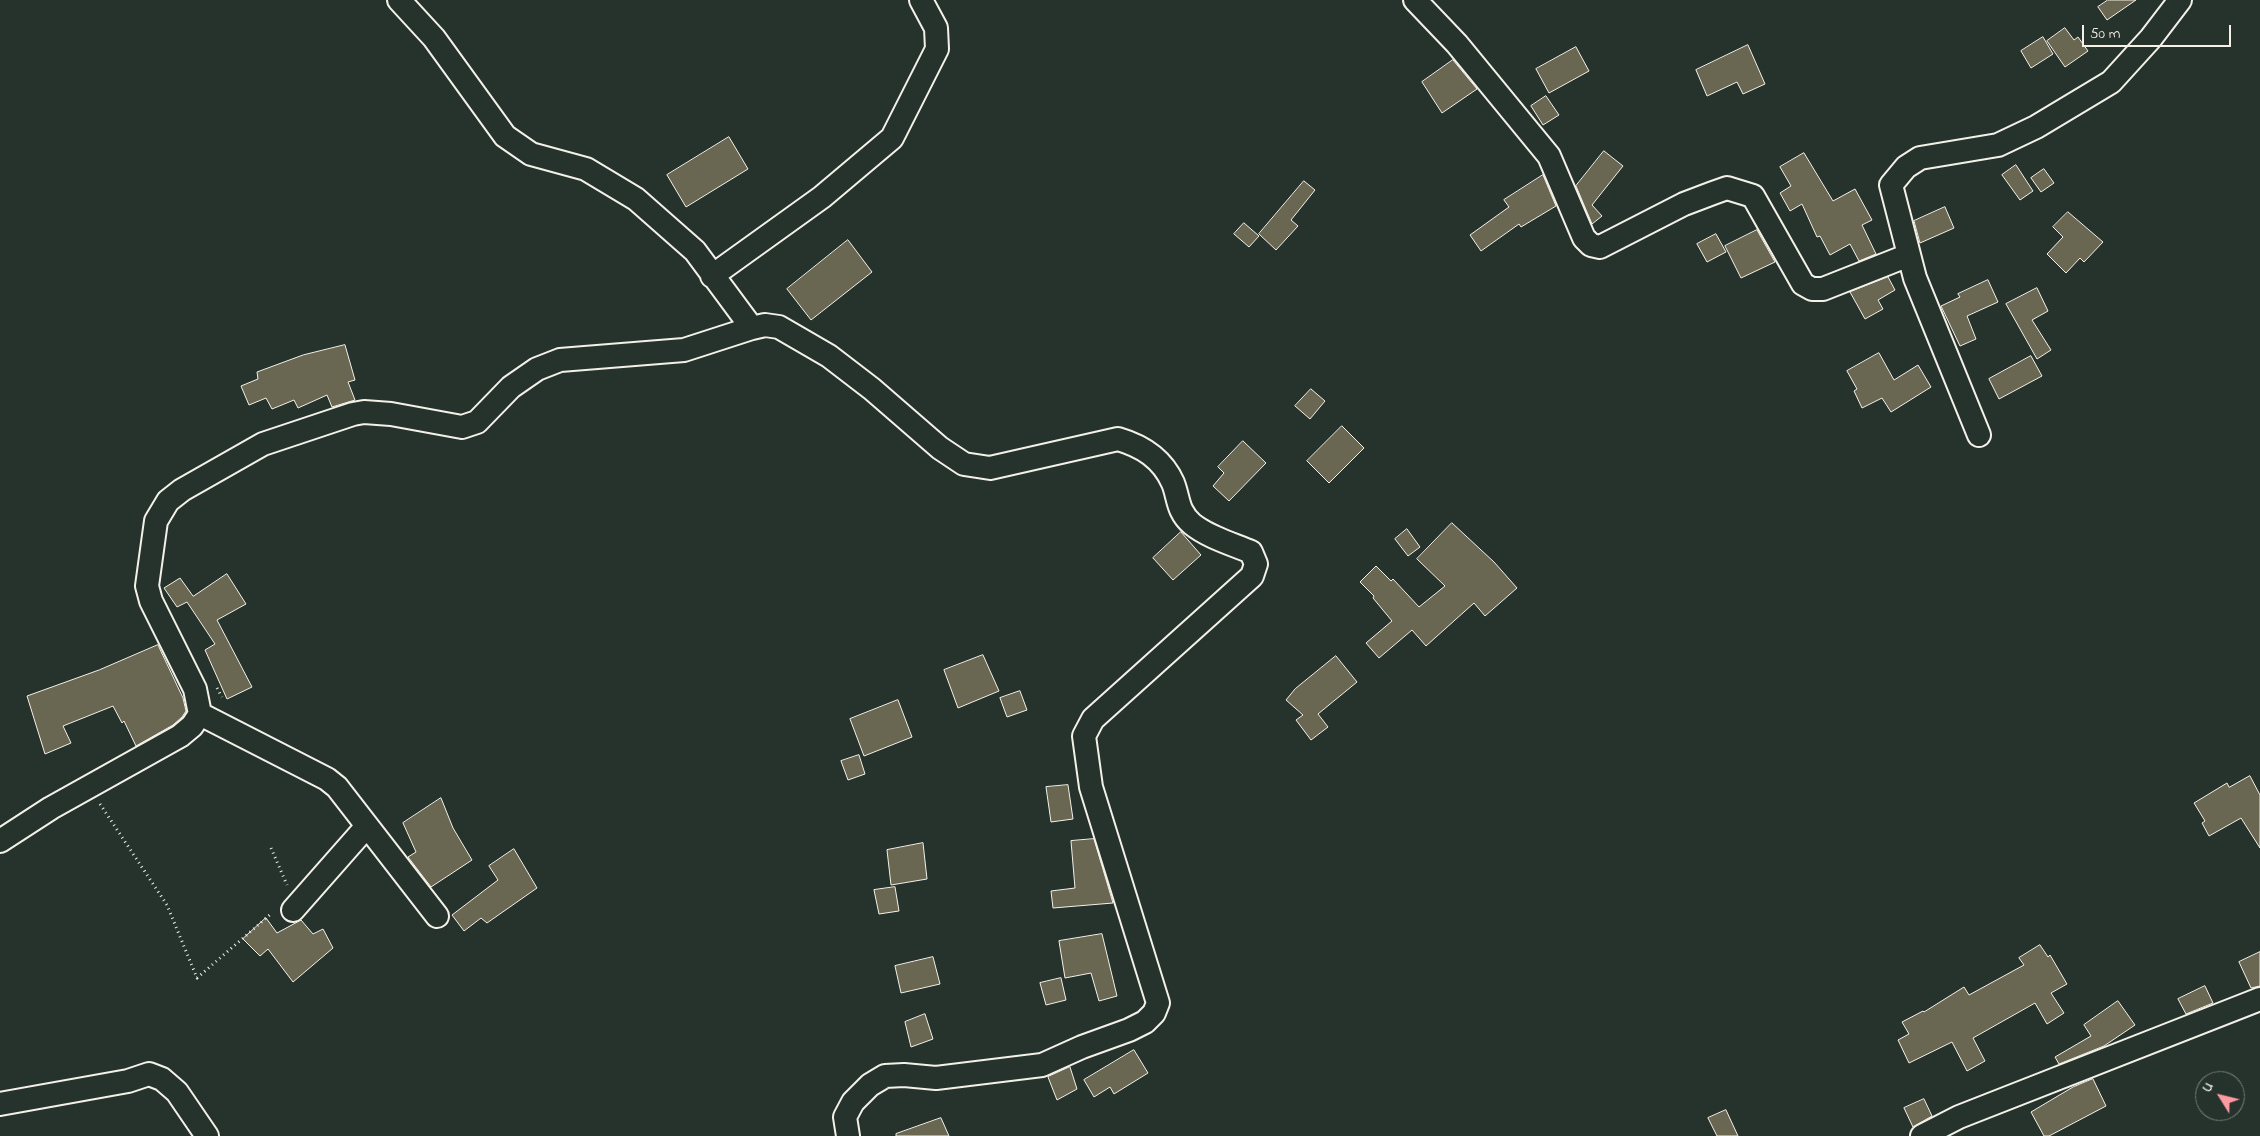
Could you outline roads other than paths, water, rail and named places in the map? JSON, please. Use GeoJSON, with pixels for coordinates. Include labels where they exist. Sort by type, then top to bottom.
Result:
{"type":"FeatureCollection","features":[{"type":"Feature","properties":{"kind":"street"},"geometry":{"type":"LineString","coordinates":[[399,0],[434,38],[505,136],[531,154],[586,169],[636,199],[695,251],[752,328]]}},
{"type":"Feature","properties":{"kind":"street"},"geometry":{"type":"LineString","coordinates":[[712,276],[822,197],[892,138],[937,49],[936,28],[921,0]]}},
{"type":"Feature","properties":{"kind":"street"},"geometry":{"type":"LineString","coordinates":[[1415,0],[1457,44],[1549,156],[1565,189],[1574,218],[1584,238],[1591,245],[1600,247],[1684,204],[1727,188],[1753,196],[1803,284],[1812,289],[1823,289],[1909,254]]}},
{"type":"Feature","properties":{"kind":"street"},"geometry":{"type":"LineString","coordinates":[[1979,435],[1914,278],[1891,185],[1906,167],[1920,158],[1998,145],[2036,127],[2111,82],[2152,38],[2180,0]]}},
{"type":"Feature","properties":{"kind":"street"},"geometry":{"type":"LineString","coordinates":[[0,841],[89,787],[180,736],[192,726],[200,714],[194,689],[151,601],[147,586],[156,521],[168,502],[182,490],[263,444],[353,414],[391,414],[462,427],[477,422],[511,387],[537,369],[560,360],[684,350],[766,325],[778,327],[829,356],[872,389],[940,448],[964,464],[990,468],[1118,439],[1136,444],[1158,459],[1173,484],[1177,504],[1191,523],[1212,535],[1251,552],[1256,564],[1252,576],[1093,719],[1084,736],[1091,787],[1158,1003],[1154,1013],[1145,1022],[1129,1030],[1082,1047],[1042,1065],[936,1078],[904,1075],[885,1076],[870,1085],[853,1102],[845,1117],[848,1136]]}},
{"type":"Feature","properties":{"kind":"street"},"geometry":{"type":"LineString","coordinates":[[200,714],[328,779],[338,788],[437,916]]}},
{"type":"Feature","properties":{"kind":"street"},"geometry":{"type":"LineString","coordinates":[[293,910],[367,826]]}},
{"type":"Feature","properties":{"kind":"street"},"geometry":{"type":"LineString","coordinates":[[1922,1136],[1959,1117],[2260,999]]}},
{"type":"Feature","properties":{"kind":"street"},"geometry":{"type":"LineString","coordinates":[[0,1104],[128,1081],[149,1074],[162,1079],[177,1092],[207,1136]]}}]}
